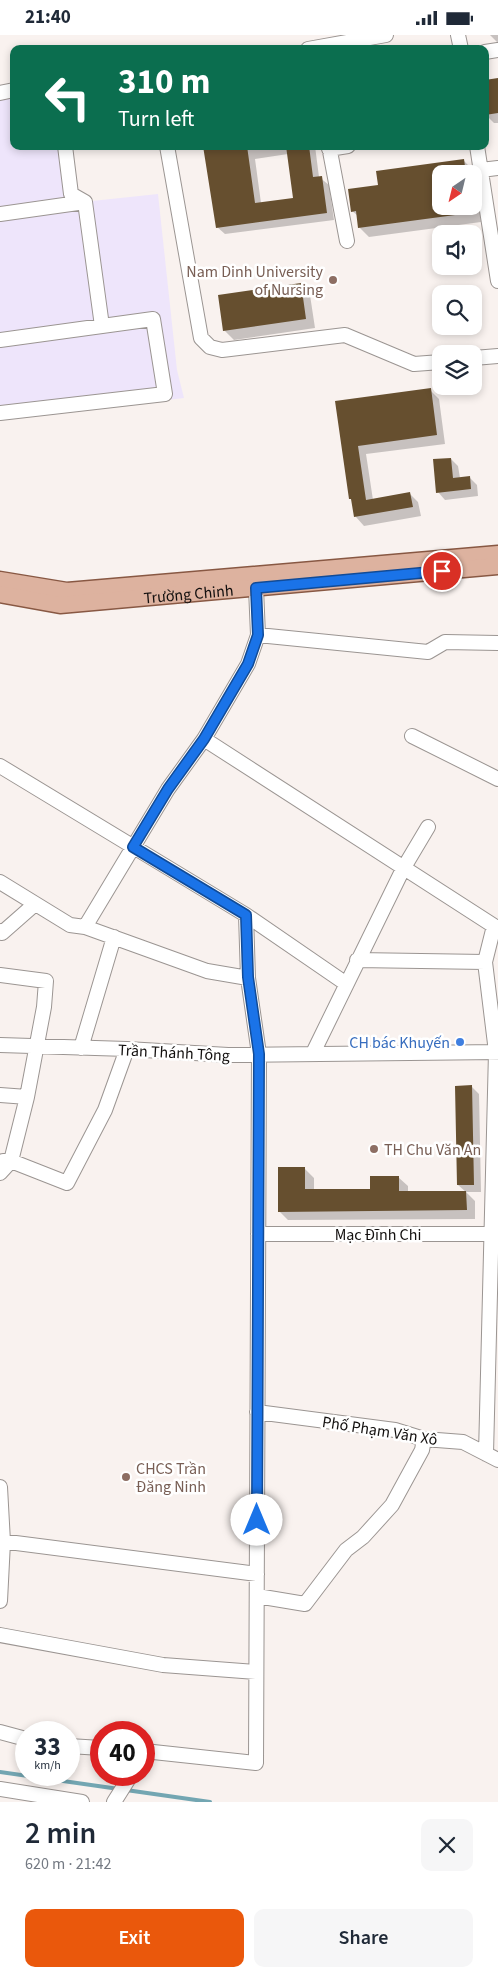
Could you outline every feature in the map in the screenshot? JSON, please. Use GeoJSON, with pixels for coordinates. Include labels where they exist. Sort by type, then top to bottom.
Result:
{"type":"FeatureCollection","features":[{"type":"Feature","properties":{"kind":"main road","name":"Trường Chinh"},"geometry":{"type":"LineString","coordinates":[[0,580],[67,591],[498,553]]}},
{"type":"Feature","properties":{"kind":"main road","name":"Trường Chinh"},"geometry":{"type":"LineString","coordinates":[[0,594],[60,605],[498,566]]}},
{"type":"Feature","properties":{"kind":"street"},"geometry":{"type":"LineString","coordinates":[[330,45],[386,35]]}},
{"type":"Feature","properties":{"kind":"street"},"geometry":{"type":"LineString","coordinates":[[66,150],[71,194],[85,202]]}},
{"type":"Feature","properties":{"kind":"street"},"geometry":{"type":"LineString","coordinates":[[168,150],[201,337],[210,347],[222,350],[345,335],[414,363],[432,362]]}},
{"type":"Feature","properties":{"kind":"street"},"geometry":{"type":"LineString","coordinates":[[330,150],[347,241]]}},
{"type":"Feature","properties":{"kind":"street"},"geometry":{"type":"LineString","coordinates":[[478,150],[480,165]]}},
{"type":"Feature","properties":{"kind":"street"},"geometry":{"type":"LineString","coordinates":[[482,170],[498,168]]}},
{"type":"Feature","properties":{"kind":"street"},"geometry":{"type":"LineString","coordinates":[[482,177],[498,281]]}},
{"type":"Feature","properties":{"kind":"street"},"geometry":{"type":"LineString","coordinates":[[0,214],[85,202]]}},
{"type":"Feature","properties":{"kind":"street"},"geometry":{"type":"LineString","coordinates":[[85,202],[102,326]]}},
{"type":"Feature","properties":{"kind":"street"},"geometry":{"type":"LineString","coordinates":[[0,340],[153,319],[164,394],[0,413]]}},
{"type":"Feature","properties":{"kind":"street"},"geometry":{"type":"LineString","coordinates":[[482,357],[498,356]]}},
{"type":"Feature","properties":{"kind":"street"},"geometry":{"type":"LineString","coordinates":[[85,927],[168,789],[204,739],[248,664],[258,635],[256,588]]}},
{"type":"Feature","properties":{"kind":"street"},"geometry":{"type":"LineString","coordinates":[[258,635],[428,652],[445,642],[498,643]]}},
{"type":"Feature","properties":{"kind":"street"},"geometry":{"type":"LineString","coordinates":[[412,737],[498,779]]}},
{"type":"Feature","properties":{"kind":"street"},"geometry":{"type":"LineString","coordinates":[[204,739],[494,926],[485,962],[497,1052],[492,1457]]}},
{"type":"Feature","properties":{"kind":"street"},"geometry":{"type":"LineString","coordinates":[[0,766],[246,915],[345,983]]}},
{"type":"Feature","properties":{"kind":"street"},"geometry":{"type":"LineString","coordinates":[[313,1053],[345,983],[403,869],[428,827]]}},
{"type":"Feature","properties":{"kind":"street"},"geometry":{"type":"LineString","coordinates":[[0,881],[70,925],[85,927],[207,971],[248,977]]}},
{"type":"Feature","properties":{"kind":"street"},"geometry":{"type":"LineString","coordinates":[[0,931],[2,933],[35,904]]}},
{"type":"Feature","properties":{"kind":"street"},"geometry":{"type":"LineString","coordinates":[[155,1752],[256,1763],[259,1054],[248,977],[246,915]]}},
{"type":"Feature","properties":{"kind":"street"},"geometry":{"type":"LineString","coordinates":[[81,1048],[114,937]]}},
{"type":"Feature","properties":{"kind":"street"},"geometry":{"type":"LineString","coordinates":[[357,960],[485,962]]}},
{"type":"Feature","properties":{"kind":"street"},"geometry":{"type":"LineString","coordinates":[[0,975],[46,981],[44,1007],[27,1097],[0,1173]]}},
{"type":"Feature","properties":{"kind":"street","name":"Trần Thánh Tông"},"geometry":{"type":"LineString","coordinates":[[0,1045],[36,1048],[127,1049],[228,1055],[497,1052]]}},
{"type":"Feature","properties":{"kind":"street"},"geometry":{"type":"LineString","coordinates":[[5,1161],[67,1183],[105,1110],[127,1049]]}},
{"type":"Feature","properties":{"kind":"street"},"geometry":{"type":"LineString","coordinates":[[0,1095],[27,1097]]}},
{"type":"Feature","properties":{"kind":"street","name":"Mạc Đĩnh Chi"},"geometry":{"type":"LineString","coordinates":[[258,1234],[495,1234]]}},
{"type":"Feature","properties":{"kind":"street","name":"Phố Phạm Văn Xô"},"geometry":{"type":"LineString","coordinates":[[257,1412],[395,1430],[424,1439],[463,1442],[492,1457]]}},
{"type":"Feature","properties":{"kind":"street"},"geometry":{"type":"LineString","coordinates":[[257,1596],[305,1604],[346,1549],[364,1537],[392,1505],[422,1450],[424,1439]]}},
{"type":"Feature","properties":{"kind":"street"},"geometry":{"type":"LineString","coordinates":[[0,1487],[0,1601]]}},
{"type":"Feature","properties":{"kind":"street"},"geometry":{"type":"LineString","coordinates":[[1,1541],[257,1574]]}},
{"type":"Feature","properties":{"kind":"street"},"geometry":{"type":"LineString","coordinates":[[0,1635],[163,1665],[256,1672]]}},
{"type":"Feature","properties":{"kind":"street"},"geometry":{"type":"LineString","coordinates":[[0,1732],[15,1736]]}},
{"type":"Feature","properties":{"kind":"street"},"geometry":{"type":"LineString","coordinates":[[116,1799],[124,1786]]}},
{"type":"Feature","properties":{"kind":"street"},"geometry":{"type":"LineString","coordinates":[[0,1789],[82,1802]]}},
{"type":"Feature","properties":{"kind":"shaded area"},"geometry":{"type":"Polygon","coordinates":[[[10,87],[10,150],[73,150],[78,190],[92,201],[158,194],[177,370],[184,398],[0,420],[0,88],[10,87]]]}},
{"type":"Feature","properties":{"kind":"building"},"geometry":{"type":"Polygon","coordinates":[[[498,78],[498,113],[489,114],[489,79],[498,78]]]}},
{"type":"Feature","properties":{"kind":"building"},"geometry":{"type":"Polygon","coordinates":[[[204,150],[248,150],[255,203],[293,198],[287,150],[310,150],[313,177],[322,176],[327,213],[216,228],[204,150]]]}},
{"type":"Feature","properties":{"kind":"building"},"geometry":{"type":"Polygon","coordinates":[[[464,159],[465,165],[432,165],[432,215],[455,215],[358,228],[356,211],[351,212],[348,189],[378,185],[376,171],[464,159]]]}},
{"type":"Feature","properties":{"kind":"building"},"geometry":{"type":"Polygon","coordinates":[[[301,283],[306,319],[223,331],[218,295],[301,283]]]}},
{"type":"Feature","properties":{"kind":"building"},"geometry":{"type":"Polygon","coordinates":[[[431,388],[437,435],[358,446],[366,500],[410,492],[413,507],[354,517],[351,499],[349,499],[335,401],[431,388]]]}},
{"type":"Feature","properties":{"kind":"building"},"geometry":{"type":"Polygon","coordinates":[[[451,458],[453,478],[470,476],[471,489],[436,493],[433,459],[451,458]]]}},
{"type":"Feature","properties":{"kind":"building"},"geometry":{"type":"Polygon","coordinates":[[[472,1085],[474,1185],[457,1185],[455,1086],[472,1085]]]}},
{"type":"Feature","properties":{"kind":"building"},"geometry":{"type":"Polygon","coordinates":[[[278,1167],[305,1167],[305,1189],[370,1189],[370,1176],[399,1176],[399,1191],[466,1191],[467,1210],[278,1212],[278,1167]]]}},
{"type":"Feature","properties":{"kind":"waterway"},"geometry":{"type":"LineString","coordinates":[[0,1772],[119,1789]]}},
{"type":"Feature","properties":{"kind":"waterway"},"geometry":{"type":"LineString","coordinates":[[126,1790],[210,1802]]}},
{"type":"Feature","properties":{"kind":"place","name":"Nam Dinh University of Nursing"},"geometry":{"type":"Point","coordinates":[333,280]}},
{"type":"Feature","properties":{"kind":"place","name":"CH bác Khuyến"},"geometry":{"type":"Point","coordinates":[460,1042]}},
{"type":"Feature","properties":{"kind":"place","name":"TH Chu Văn An"},"geometry":{"type":"Point","coordinates":[374,1149]}},
{"type":"Feature","properties":{"kind":"place","name":"CHCS Trần Đăng Ninh"},"geometry":{"type":"Point","coordinates":[126,1477]}},
{"type":"Feature","properties":{"kind":"route"},"geometry":{"type":"LineString","coordinates":[[257,1520],[259,1054],[248,977],[246,915],[133,847],[168,789],[204,739],[248,664],[258,635],[256,588],[442,571]]}}]}
